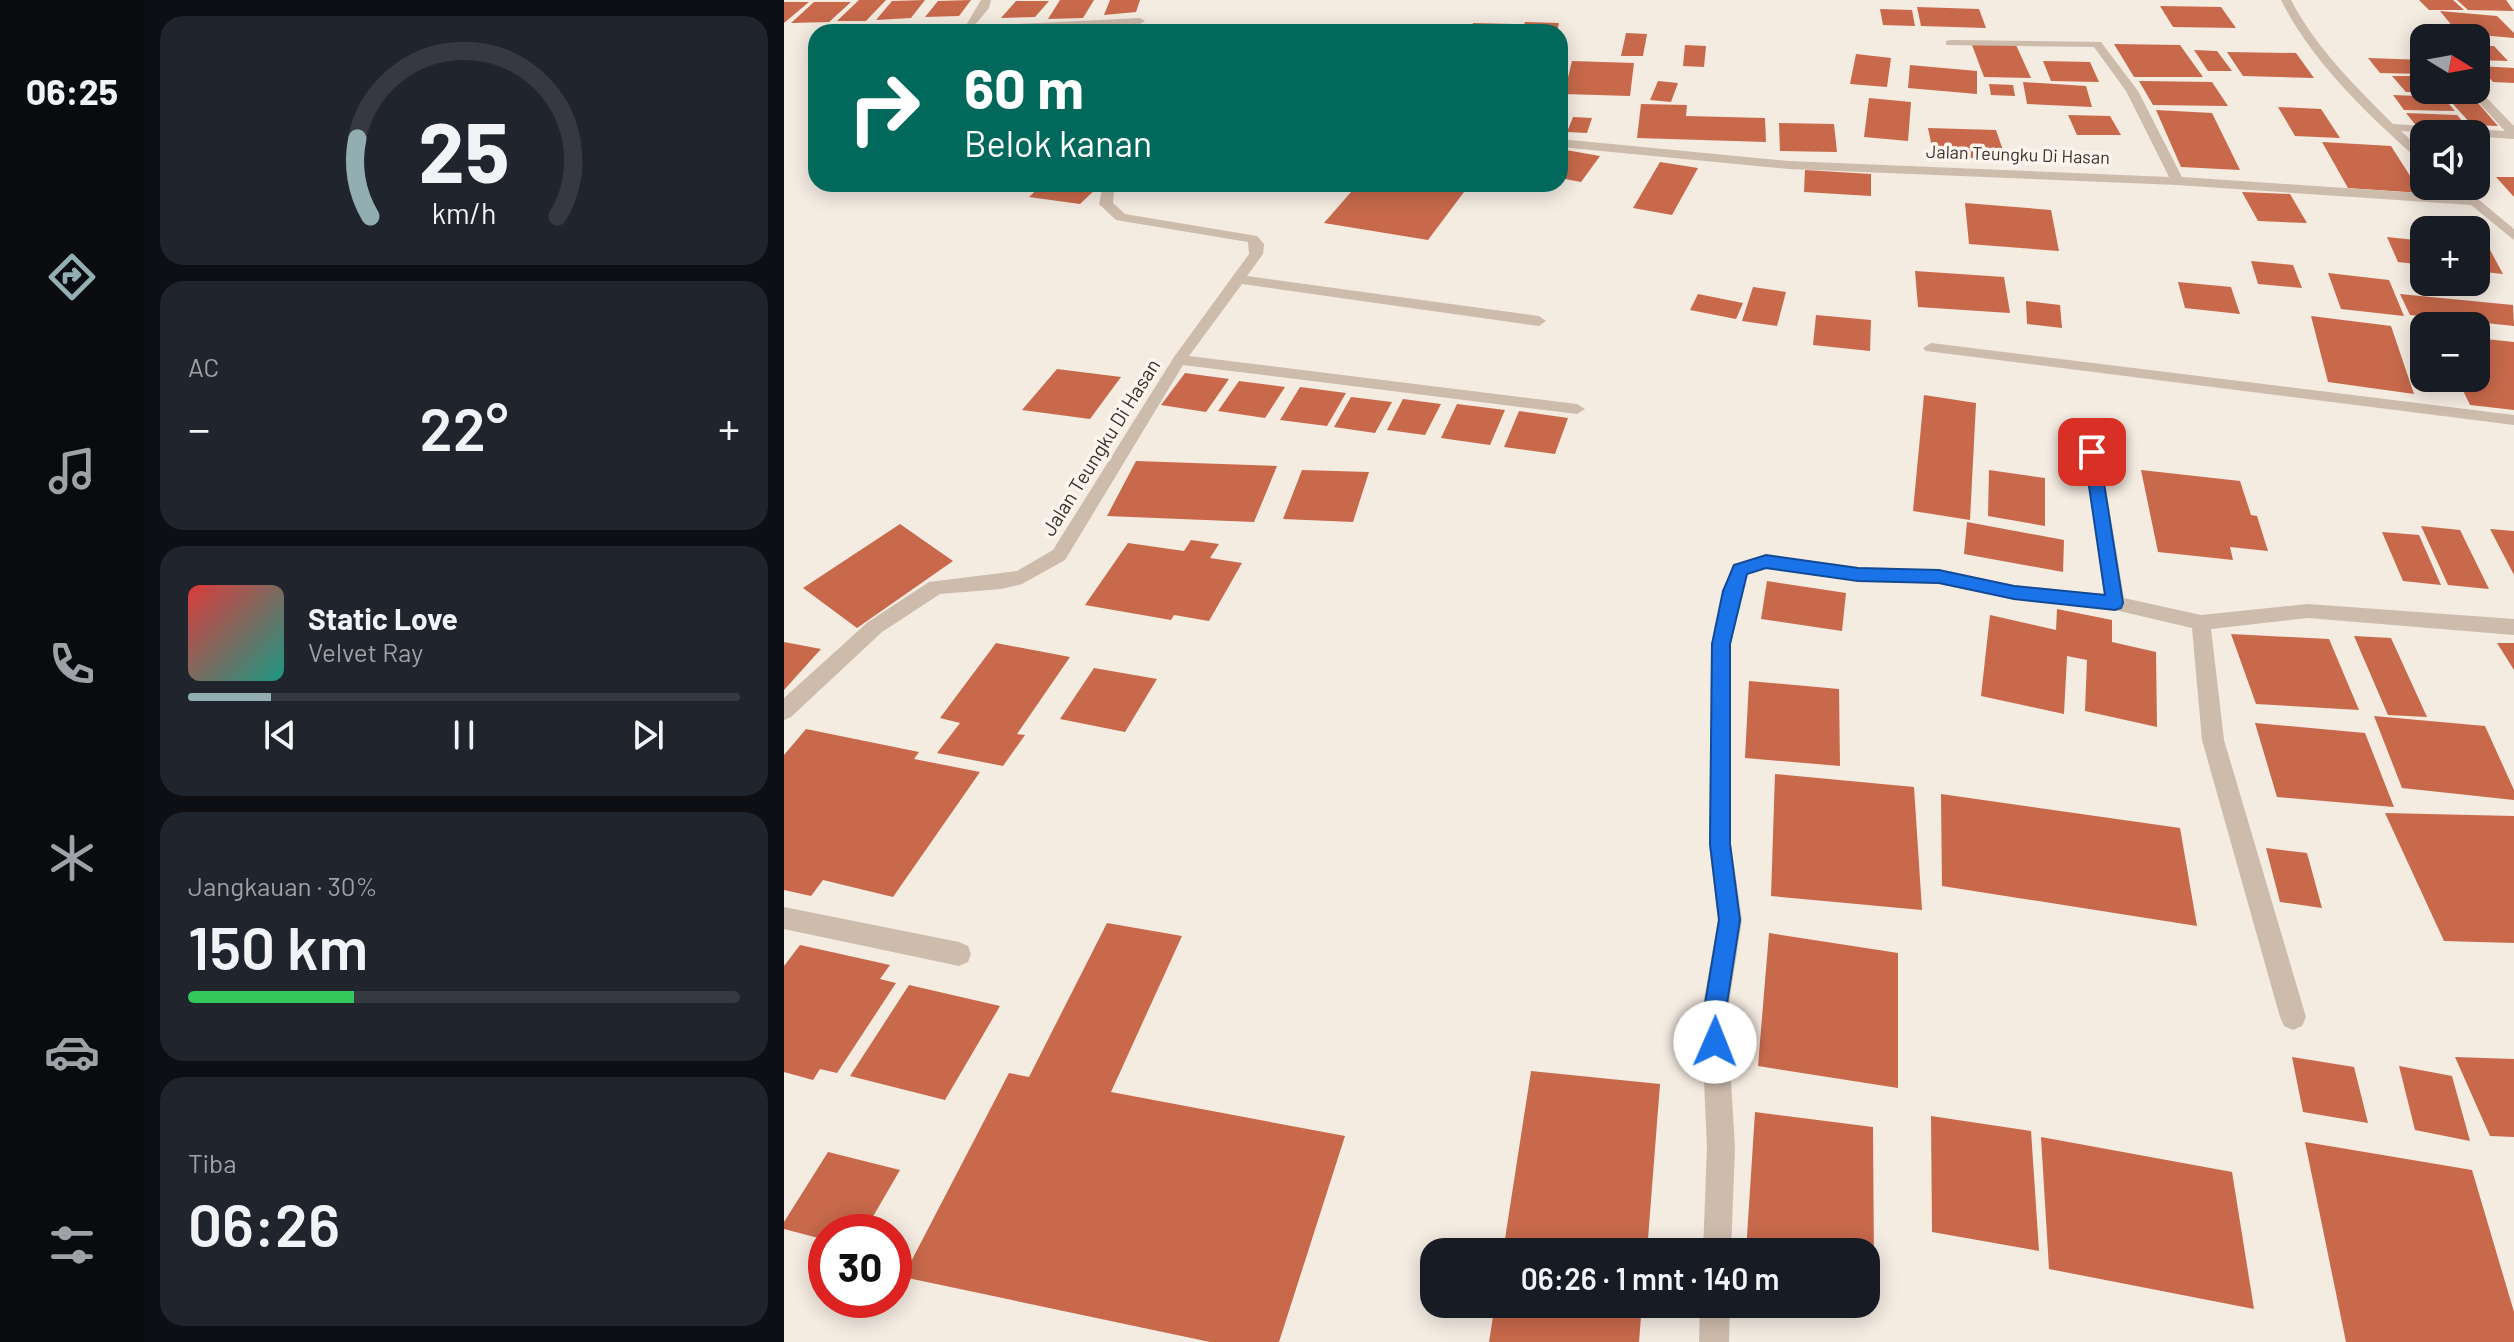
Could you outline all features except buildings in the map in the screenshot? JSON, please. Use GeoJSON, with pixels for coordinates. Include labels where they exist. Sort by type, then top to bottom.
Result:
{"type":"FeatureCollection","features":[{"type":"Feature","properties":{"kind":"street"},"geometry":{"type":"LineString","coordinates":[[971,24],[984,8],[986,0]]}},
{"type":"Feature","properties":{"kind":"street"},"geometry":{"type":"LineString","coordinates":[[2286,0],[2307,37],[2410,145]]}},
{"type":"Feature","properties":{"kind":"street"},"geometry":{"type":"LineString","coordinates":[[1082,24],[1140,21]]}},
{"type":"Feature","properties":{"kind":"street"},"geometry":{"type":"LineString","coordinates":[[1950,43],[2097,44],[2127,85],[2177,181]]}},
{"type":"Feature","properties":{"kind":"street"},"geometry":{"type":"LineString","coordinates":[[2486,104],[2514,134]]}},
{"type":"Feature","properties":{"kind":"street"},"geometry":{"type":"LineString","coordinates":[[2390,127],[2514,134]]}},
{"type":"Feature","properties":{"kind":"street","name":"Jalan Teungku Di Hasan"},"geometry":{"type":"LineString","coordinates":[[1568,144],[1789,165],[2177,181],[2475,201]]}},
{"type":"Feature","properties":{"kind":"street","name":"Jalan Teungku Di Hasan"},"geometry":{"type":"LineString","coordinates":[[784,711],[875,627],[936,587],[1001,582],[1022,577],[1059,555],[1179,360],[1256,254],[1257,244],[1252,239],[1121,217],[1106,204],[1108,192]]}},
{"type":"Feature","properties":{"kind":"street"},"geometry":{"type":"LineString","coordinates":[[2475,201],[2514,236]]}},
{"type":"Feature","properties":{"kind":"street"},"geometry":{"type":"LineString","coordinates":[[1240,279],[1539,321]]}},
{"type":"Feature","properties":{"kind":"street"},"geometry":{"type":"LineString","coordinates":[[1931,348],[2514,420]]}},
{"type":"Feature","properties":{"kind":"street"},"geometry":{"type":"LineString","coordinates":[[1179,360],[1577,409]]}},
{"type":"Feature","properties":{"kind":"street"},"geometry":{"type":"LineString","coordinates":[[2092,452],[2115,603]]}},
{"type":"Feature","properties":{"kind":"street"},"geometry":{"type":"LineString","coordinates":[[1718,1238],[1721,1147],[1714,1016],[1730,920],[1720,844],[1721,644],[1740,569],[1766,562],[1858,574],[1939,577],[2014,592],[2115,603],[2201,623],[2308,611],[2514,627]]}},
{"type":"Feature","properties":{"kind":"street"},"geometry":{"type":"LineString","coordinates":[[2201,623],[2213,740],[2293,1017]]}},
{"type":"Feature","properties":{"kind":"street"},"geometry":{"type":"LineString","coordinates":[[784,918],[959,954]]}},
{"type":"Feature","properties":{"kind":"street"},"geometry":{"type":"LineString","coordinates":[[1714,1342],[1715,1318]]}},
{"type":"Feature","properties":{"kind":"route"},"geometry":{"type":"LineString","coordinates":[[1715,1042],[1714,1016],[1730,920],[1720,844],[1721,644],[1740,569],[1766,562],[1858,574],[1939,577],[2014,592],[2115,603],[2092,452]]}}]}
